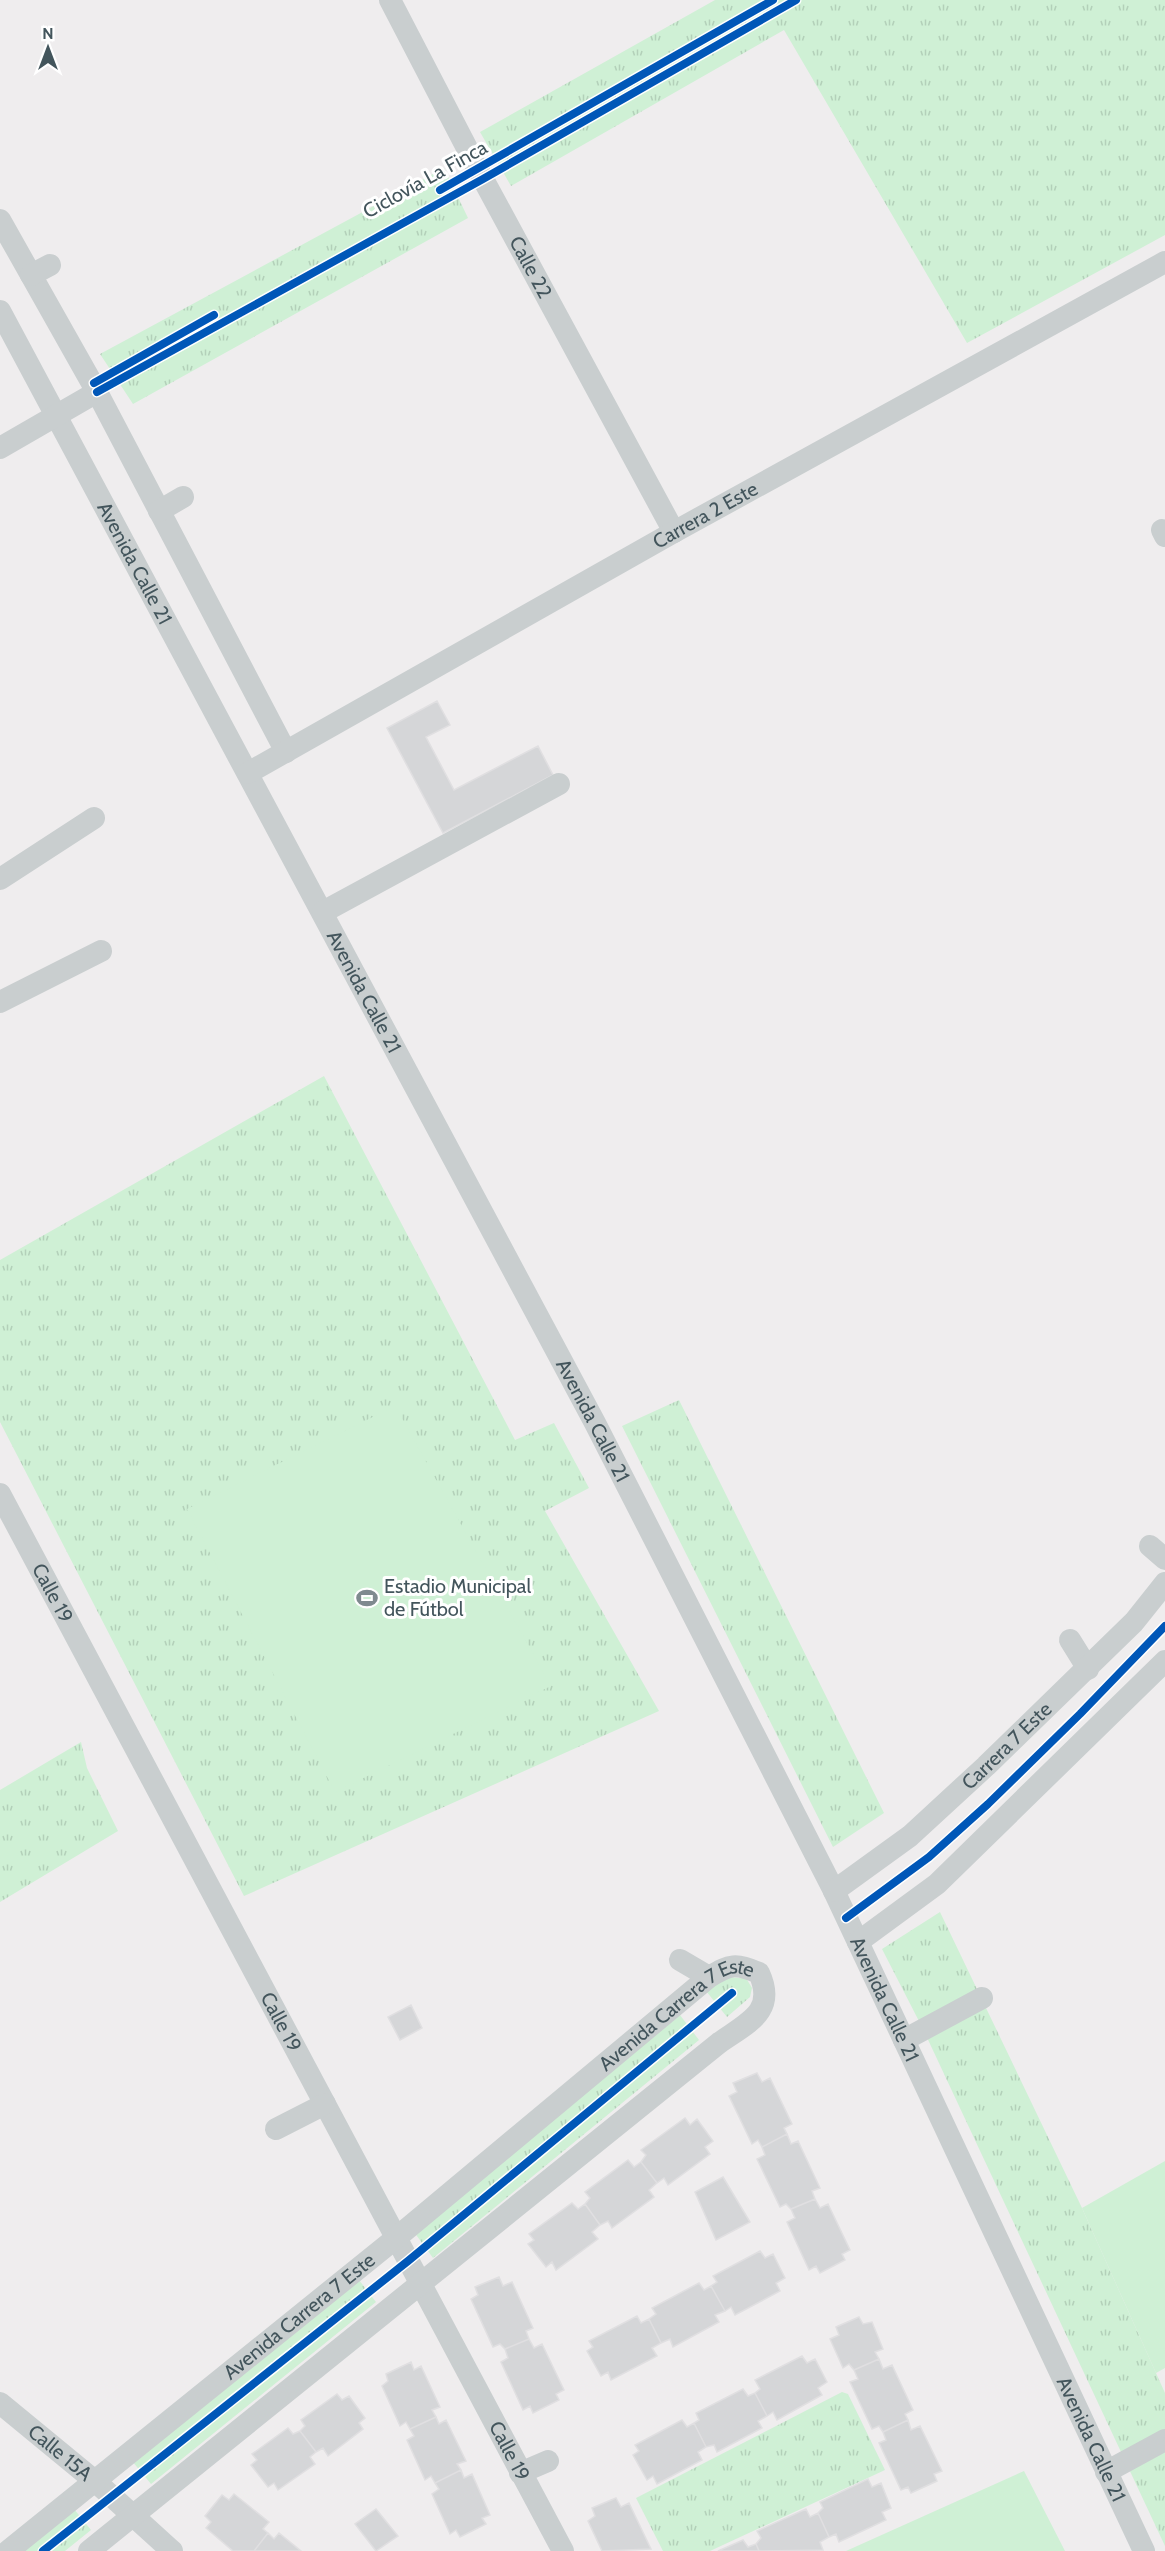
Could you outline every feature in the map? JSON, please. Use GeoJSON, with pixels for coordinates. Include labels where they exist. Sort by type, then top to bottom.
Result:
{"type":"FeatureCollection","features":[{"type":"Feature","properties":{"kind":"street","name":"Calle 22"},"geometry":{"type":"LineString","coordinates":[[390,0],[483,179],[553,281],[674,532]]}},
{"type":"Feature","properties":{"kind":"street"},"geometry":{"type":"LineString","coordinates":[[0,220],[40,270],[97,392],[286,752]]}},
{"type":"Feature","properties":{"kind":"street","name":"Carrera 2 Este"},"geometry":{"type":"LineString","coordinates":[[248,773],[674,532],[1165,262]]}},
{"type":"Feature","properties":{"kind":"street","name":"Avenida Calle 21"},"geometry":{"type":"LineString","coordinates":[[0,311],[595,1423],[834,1891],[1144,2551]]}},
{"type":"Feature","properties":{"kind":"street"},"geometry":{"type":"LineString","coordinates":[[0,448],[97,392]]}},
{"type":"Feature","properties":{"kind":"street"},"geometry":{"type":"LineString","coordinates":[[159,511],[183,497]]}},
{"type":"Feature","properties":{"kind":"street"},"geometry":{"type":"LineString","coordinates":[[323,912],[559,784]]}},
{"type":"Feature","properties":{"kind":"street"},"geometry":{"type":"LineString","coordinates":[[0,879],[94,818]]}},
{"type":"Feature","properties":{"kind":"street"},"geometry":{"type":"LineString","coordinates":[[0,1002],[101,951]]}},
{"type":"Feature","properties":{"kind":"street","name":"Calle 19"},"geometry":{"type":"LineString","coordinates":[[0,1494],[7,1523],[325,2104],[563,2551]]}},
{"type":"Feature","properties":{"kind":"street","name":"Carrera 7 Este"},"geometry":{"type":"LineString","coordinates":[[834,1891],[910,1836],[1088,1669],[1134,1622],[1165,1583]]}},
{"type":"Feature","properties":{"kind":"street"},"geometry":{"type":"LineString","coordinates":[[1070,1640],[1088,1669]]}},
{"type":"Feature","properties":{"kind":"street"},"geometry":{"type":"LineString","coordinates":[[858,1942],[937,1884],[1165,1660]]}},
{"type":"Feature","properties":{"kind":"street"},"geometry":{"type":"LineString","coordinates":[[680,1960],[709,1977]]}},
{"type":"Feature","properties":{"kind":"street","name":"Avenida Carrera 7 Este"},"geometry":{"type":"LineString","coordinates":[[8,2551],[396,2238],[709,1977],[724,1968],[741,1965],[759,1973],[766,1998],[756,2016],[719,2043],[419,2283],[89,2551]]}},
{"type":"Feature","properties":{"kind":"street"},"geometry":{"type":"LineString","coordinates":[[904,2040],[982,1998]]}},
{"type":"Feature","properties":{"kind":"street"},"geometry":{"type":"LineString","coordinates":[[276,2129],[325,2104]]}},
{"type":"Feature","properties":{"kind":"street","name":"Calle 15A"},"geometry":{"type":"LineString","coordinates":[[0,2403],[96,2482],[172,2551]]}},
{"type":"Feature","properties":{"kind":"street"},"geometry":{"type":"LineString","coordinates":[[1106,2472],[1165,2440]]}},
{"type":"Feature","properties":{"kind":"street"},"geometry":{"type":"LineString","coordinates":[[520,2473],[548,2461]]}},
{"type":"Feature","properties":{"kind":"green space"},"geometry":{"type":"Polygon","coordinates":[[[715,0],[1165,0],[1165,235],[967,343],[784,30],[511,186],[480,132],[715,0]]]}},
{"type":"Feature","properties":{"kind":"green space"},"geometry":{"type":"Polygon","coordinates":[[[444,168],[468,218],[133,404],[100,354],[444,168]]]}},
{"type":"Feature","properties":{"kind":"green space"},"geometry":{"type":"Polygon","coordinates":[[[324,1076],[515,1440],[554,1423],[589,1488],[545,1511],[659,1711],[244,1896],[0,1422],[0,1260],[324,1076]]]}},
{"type":"Feature","properties":{"kind":"green space"},"geometry":{"type":"Polygon","coordinates":[[[679,1400],[884,1813],[833,1847],[622,1426],[679,1400]]]}},
{"type":"Feature","properties":{"kind":"green space","name":"Estadio Municipal de Fútbol"},"geometry":{"type":"Polygon","coordinates":[[[395,1406],[551,1686],[335,1792],[187,1509],[395,1406]]]}},
{"type":"Feature","properties":{"kind":"green space"},"geometry":{"type":"Polygon","coordinates":[[[81,1742],[87,1768],[118,1831],[0,1902],[0,1790],[81,1742]]]}},
{"type":"Feature","properties":{"kind":"green space"},"geometry":{"type":"Polygon","coordinates":[[[940,1912],[1082,2208],[1165,2393],[1165,2546],[923,2029],[882,1949],[940,1912]]]}},
{"type":"Feature","properties":{"kind":"green space"},"geometry":{"type":"Polygon","coordinates":[[[722,1977],[746,1978],[752,1988],[750,1997],[727,2017],[706,1991],[722,1977]]]}},
{"type":"Feature","properties":{"kind":"green space"},"geometry":{"type":"Polygon","coordinates":[[[680,2015],[699,2040],[433,2258],[414,2232],[680,2015]]]}},
{"type":"Feature","properties":{"kind":"green space"},"geometry":{"type":"Polygon","coordinates":[[[1165,2161],[1165,2368],[1156,2373],[1082,2208],[1165,2161]]]}},
{"type":"Feature","properties":{"kind":"green space"},"geometry":{"type":"Polygon","coordinates":[[[359,2280],[376,2302],[151,2484],[132,2461],[359,2280]]]}},
{"type":"Feature","properties":{"kind":"green space"},"geometry":{"type":"Polygon","coordinates":[[[842,2392],[848,2394],[885,2470],[710,2551],[663,2551],[636,2498],[842,2392]]]}},
{"type":"Feature","properties":{"kind":"green space"},"geometry":{"type":"Polygon","coordinates":[[[1024,2471],[1065,2551],[846,2551],[1024,2471]]]}},
{"type":"Feature","properties":{"kind":"green space"},"geometry":{"type":"Polygon","coordinates":[[[74,2509],[91,2530],[65,2551],[21,2551],[74,2509]]]}},
{"type":"Feature","properties":{"kind":"building"},"geometry":{"type":"Polygon","coordinates":[[[437,701],[450,725],[426,737],[454,790],[538,746],[553,775],[443,833],[387,728],[437,701]]]}},
{"type":"Feature","properties":{"kind":"building"},"geometry":{"type":"Polygon","coordinates":[[[411,2005],[422,2028],[400,2040],[388,2017],[411,2005]]]}},
{"type":"Feature","properties":{"kind":"building"},"geometry":{"type":"Polygon","coordinates":[[[757,2073],[762,2082],[770,2078],[792,2124],[784,2128],[787,2134],[762,2147],[758,2140],[752,2144],[729,2096],[737,2092],[733,2083],[757,2073]]]}},
{"type":"Feature","properties":{"kind":"building"},"geometry":{"type":"Polygon","coordinates":[[[685,2118],[690,2125],[697,2119],[713,2141],[705,2147],[710,2154],[668,2185],[664,2178],[657,2183],[641,2162],[646,2155],[641,2150],[685,2118]]]}},
{"type":"Feature","properties":{"kind":"building"},"geometry":{"type":"Polygon","coordinates":[[[787,2134],[791,2144],[798,2141],[820,2188],[812,2191],[815,2199],[791,2209],[786,2204],[780,2207],[757,2159],[765,2155],[762,2147],[787,2134]]]}},
{"type":"Feature","properties":{"kind":"building"},"geometry":{"type":"Polygon","coordinates":[[[628,2160],[634,2167],[641,2162],[657,2183],[649,2190],[654,2197],[612,2228],[608,2221],[600,2225],[585,2204],[590,2198],[585,2192],[628,2160]]]}},
{"type":"Feature","properties":{"kind":"building"},"geometry":{"type":"Polygon","coordinates":[[[723,2177],[750,2222],[716,2240],[695,2192],[723,2177]]]}},
{"type":"Feature","properties":{"kind":"building"},"geometry":{"type":"Polygon","coordinates":[[[815,2199],[820,2208],[828,2204],[850,2250],[842,2254],[845,2260],[820,2273],[816,2266],[809,2270],[787,2222],[795,2218],[791,2209],[815,2199]]]}},
{"type":"Feature","properties":{"kind":"building"},"geometry":{"type":"Polygon","coordinates":[[[572,2203],[578,2209],[585,2204],[600,2225],[592,2232],[598,2239],[556,2270],[552,2262],[546,2267],[528,2244],[534,2240],[529,2234],[572,2203]]]}},
{"type":"Feature","properties":{"kind":"building"},"geometry":{"type":"Polygon","coordinates":[[[760,2251],[765,2258],[773,2254],[785,2278],[776,2283],[780,2291],[735,2315],[731,2307],[725,2311],[711,2286],[717,2282],[713,2276],[760,2251]]]}},
{"type":"Feature","properties":{"kind":"building"},"geometry":{"type":"Polygon","coordinates":[[[499,2277],[503,2286],[512,2282],[533,2328],[526,2331],[529,2339],[505,2349],[500,2344],[493,2347],[471,2299],[478,2295],[475,2287],[499,2277]]]}},
{"type":"Feature","properties":{"kind":"building"},"geometry":{"type":"Polygon","coordinates":[[[699,2283],[704,2290],[711,2286],[725,2311],[715,2315],[719,2322],[673,2347],[670,2339],[661,2343],[649,2319],[656,2314],[652,2308],[699,2283]]]}},
{"type":"Feature","properties":{"kind":"building"},"geometry":{"type":"Polygon","coordinates":[[[637,2316],[641,2323],[649,2319],[661,2343],[652,2348],[657,2356],[611,2380],[608,2372],[601,2376],[587,2351],[593,2347],[589,2341],[637,2316]]]}},
{"type":"Feature","properties":{"kind":"building"},"geometry":{"type":"Polygon","coordinates":[[[859,2317],[863,2324],[872,2322],[883,2349],[875,2352],[879,2359],[854,2370],[849,2364],[843,2368],[830,2339],[839,2335],[836,2327],[859,2317]]]}},
{"type":"Feature","properties":{"kind":"building"},"geometry":{"type":"Polygon","coordinates":[[[529,2339],[534,2348],[542,2344],[564,2390],[556,2394],[559,2400],[533,2413],[530,2406],[523,2410],[501,2362],[508,2358],[505,2349],[529,2339]]]}},
{"type":"Feature","properties":{"kind":"building"},"geometry":{"type":"Polygon","coordinates":[[[802,2356],[807,2363],[815,2359],[827,2382],[818,2388],[822,2395],[777,2420],[773,2412],[767,2416],[755,2393],[760,2389],[755,2380],[802,2356]]]}},
{"type":"Feature","properties":{"kind":"building"},"geometry":{"type":"Polygon","coordinates":[[[879,2359],[883,2369],[892,2365],[913,2410],[905,2414],[908,2420],[883,2432],[879,2426],[872,2429],[850,2382],[858,2379],[854,2370],[879,2359]]]}},
{"type":"Feature","properties":{"kind":"building"},"geometry":{"type":"Polygon","coordinates":[[[411,2362],[414,2370],[421,2366],[440,2407],[432,2410],[436,2417],[410,2429],[406,2422],[400,2426],[382,2386],[388,2381],[386,2374],[411,2362]]]}},
{"type":"Feature","properties":{"kind":"building"},"geometry":{"type":"Polygon","coordinates":[[[743,2389],[748,2396],[755,2393],[767,2416],[758,2421],[762,2428],[717,2452],[714,2445],[706,2447],[694,2423],[699,2420],[696,2413],[743,2389]]]}},
{"type":"Feature","properties":{"kind":"building"},"geometry":{"type":"Polygon","coordinates":[[[337,2394],[342,2400],[349,2396],[365,2418],[359,2423],[363,2429],[328,2456],[323,2448],[316,2452],[300,2431],[305,2426],[301,2420],[337,2394]]]}},
{"type":"Feature","properties":{"kind":"building"},"geometry":{"type":"Polygon","coordinates":[[[436,2417],[439,2424],[446,2420],[466,2461],[457,2464],[461,2470],[435,2483],[431,2476],[425,2480],[407,2440],[414,2436],[410,2429],[436,2417]]]}},
{"type":"Feature","properties":{"kind":"building"},"geometry":{"type":"Polygon","coordinates":[[[682,2420],[687,2427],[694,2423],[706,2447],[698,2452],[702,2460],[657,2484],[653,2476],[647,2480],[633,2455],[639,2451],[635,2445],[682,2420]]]}},
{"type":"Feature","properties":{"kind":"building"},"geometry":{"type":"Polygon","coordinates":[[[908,2420],[911,2430],[920,2426],[942,2471],[934,2474],[937,2481],[911,2493],[908,2487],[901,2490],[879,2443],[886,2440],[883,2432],[908,2420]]]}},
{"type":"Feature","properties":{"kind":"building"},"geometry":{"type":"Polygon","coordinates":[[[288,2428],[293,2434],[300,2431],[316,2452],[310,2457],[315,2464],[278,2490],[274,2483],[268,2487],[251,2465],[257,2460],[252,2454],[288,2428]]]}},
{"type":"Feature","properties":{"kind":"building"},"geometry":{"type":"Polygon","coordinates":[[[461,2470],[464,2478],[472,2474],[490,2515],[482,2518],[486,2524],[460,2537],[456,2530],[450,2534],[432,2494],[439,2489],[435,2483],[461,2470]]]}},
{"type":"Feature","properties":{"kind":"building"},"geometry":{"type":"Polygon","coordinates":[[[868,2479],[872,2487],[881,2483],[891,2508],[882,2512],[886,2520],[839,2542],[836,2534],[829,2537],[818,2513],[823,2508],[820,2502],[868,2479]]]}},
{"type":"Feature","properties":{"kind":"building"},"geometry":{"type":"Polygon","coordinates":[[[234,2494],[269,2522],[263,2529],[268,2533],[254,2551],[233,2551],[206,2528],[211,2522],[205,2516],[222,2495],[229,2500],[234,2494]]]}},
{"type":"Feature","properties":{"kind":"building"},"geometry":{"type":"Polygon","coordinates":[[[616,2498],[621,2507],[629,2503],[651,2549],[602,2551],[588,2521],[595,2516],[592,2508],[616,2498]]]}},
{"type":"Feature","properties":{"kind":"building"},"geometry":{"type":"Polygon","coordinates":[[[376,2509],[398,2536],[376,2551],[355,2524],[376,2509]]]}},
{"type":"Feature","properties":{"kind":"building"},"geometry":{"type":"Polygon","coordinates":[[[806,2509],[810,2517],[818,2513],[829,2537],[820,2542],[823,2550],[759,2551],[756,2544],[761,2538],[757,2531],[806,2509]]]}},
{"type":"Feature","properties":{"kind":"building"},"geometry":{"type":"Polygon","coordinates":[[[268,2533],[274,2539],[279,2533],[301,2551],[254,2551],[268,2533]]]}},
{"type":"Feature","properties":{"kind":"building"},"geometry":{"type":"Polygon","coordinates":[[[743,2540],[748,2547],[756,2544],[759,2551],[718,2551],[743,2540]]]}},
{"type":"Feature","properties":{"kind":"cycle path","name":"Ciclovía La Finca"},"geometry":{"type":"LineString","coordinates":[[440,190],[773,0]]}},
{"type":"Feature","properties":{"kind":"cycle path"},"geometry":{"type":"LineString","coordinates":[[97,392],[483,179],[796,0]]}},
{"type":"Feature","properties":{"kind":"cycle path"},"geometry":{"type":"LineString","coordinates":[[94,383],[214,315]]}},
{"type":"Feature","properties":{"kind":"cycle path"},"geometry":{"type":"LineString","coordinates":[[846,1918],[929,1857],[988,1804],[1165,1626]]}},
{"type":"Feature","properties":{"kind":"cycle path"},"geometry":{"type":"LineString","coordinates":[[43,2551],[408,2261],[732,1993]]}},
{"type":"Feature","properties":{"kind":"place","name":"Estadio Municipal de Fútbol"},"geometry":{"type":"Point","coordinates":[367,1598]}}]}
